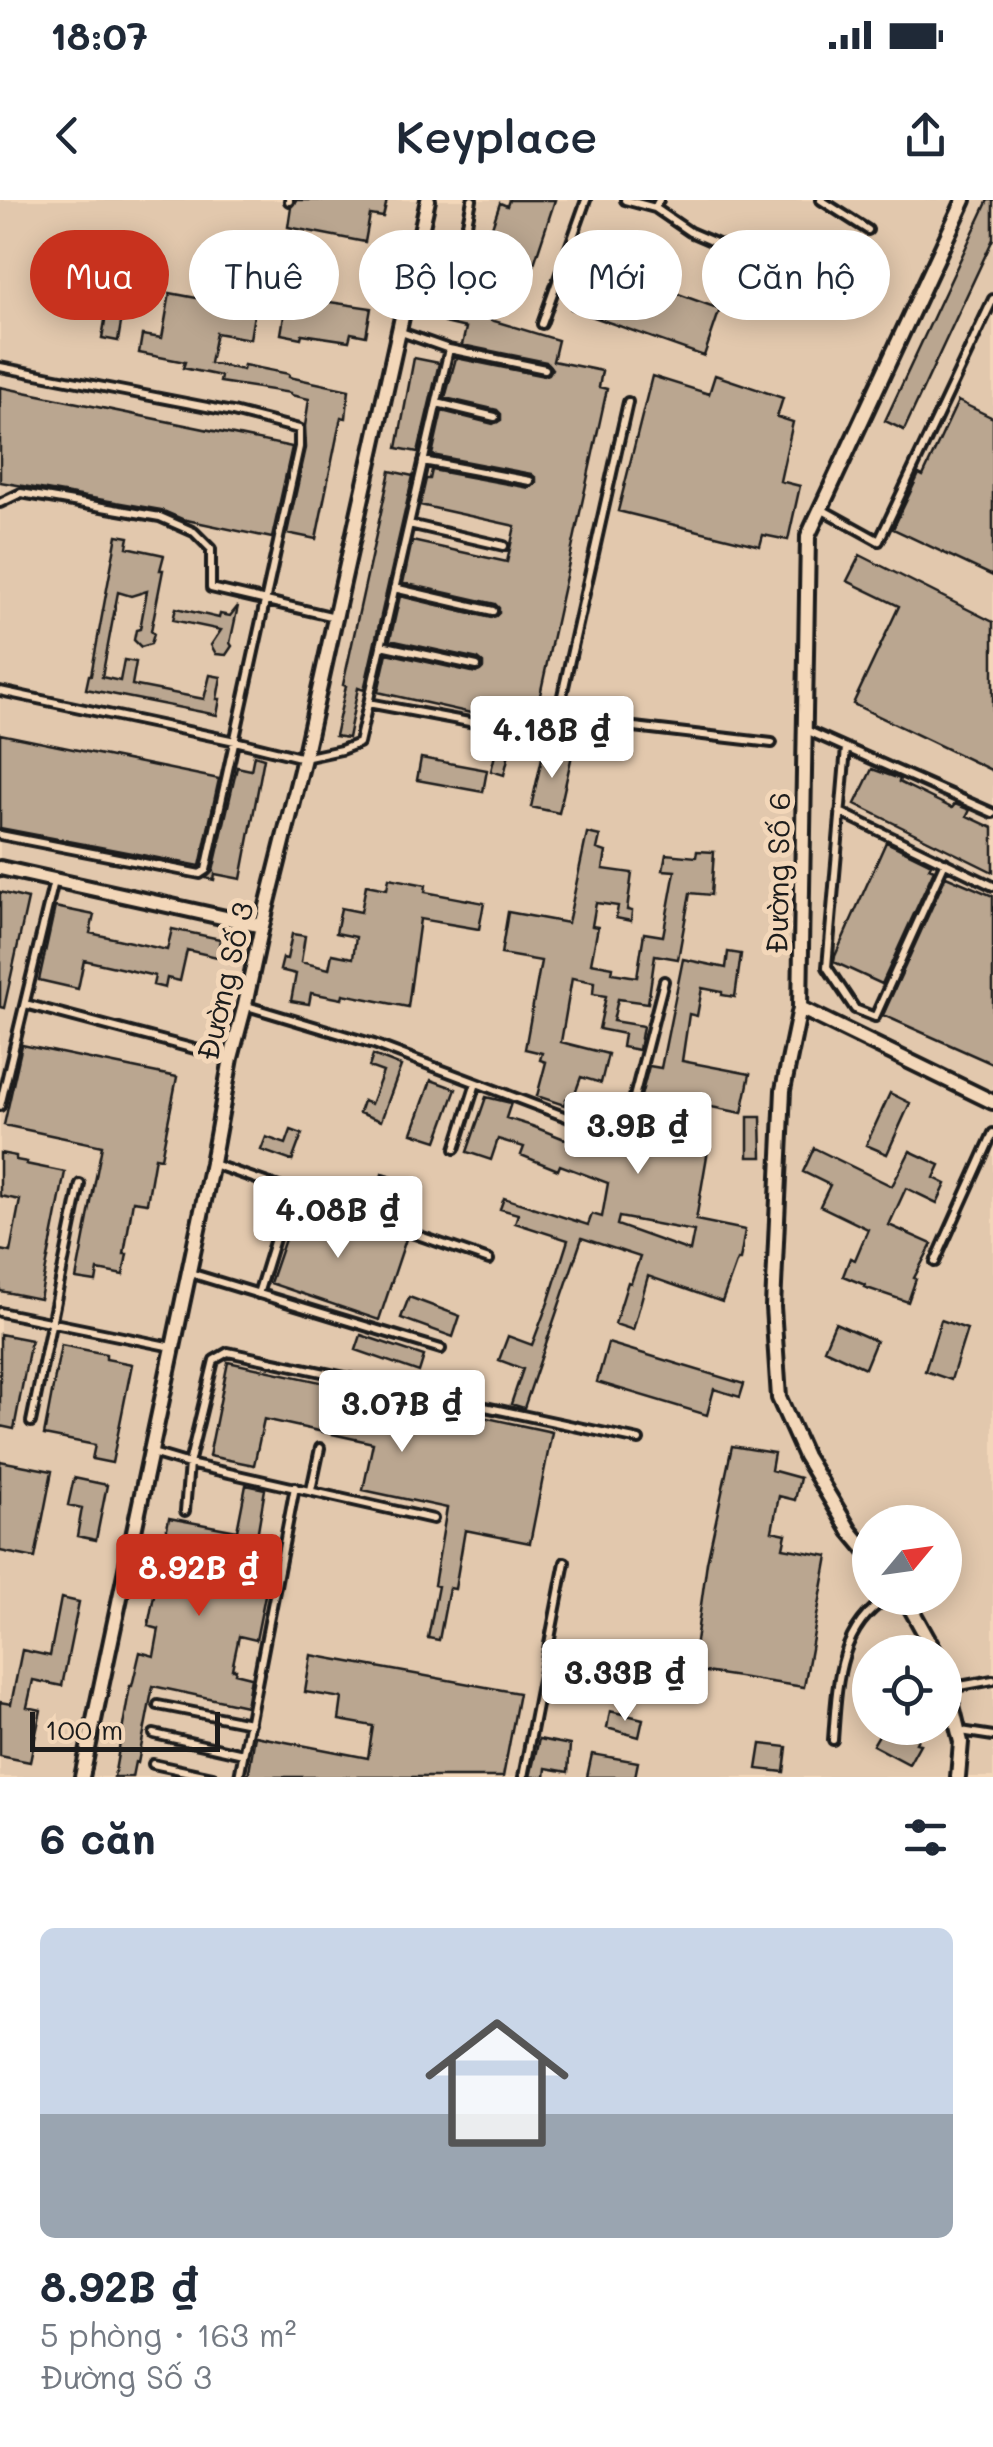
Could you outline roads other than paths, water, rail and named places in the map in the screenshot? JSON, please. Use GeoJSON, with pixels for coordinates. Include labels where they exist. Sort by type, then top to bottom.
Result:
{"type":"FeatureCollection","features":[{"type":"Feature","properties":{"kind":"street","name":"Đường Số 3"},"geometry":{"type":"LineString","coordinates":[[82,1777],[212,1163],[230,1058],[246,1006],[304,758],[428,200]]}},
{"type":"Feature","properties":{"kind":"street","name":"Đường Số 6"},"geometry":{"type":"LineString","coordinates":[[852,1533],[805,1456],[779,1398],[773,1308],[783,1090],[800,1008],[808,536],[964,200]]}},
{"type":"Feature","properties":{"kind":"street"},"geometry":{"type":"LineString","coordinates":[[0,868],[262,926]]}},
{"type":"Feature","properties":{"kind":"street"},"geometry":{"type":"LineString","coordinates":[[800,1008],[993,1102]]}},
{"type":"Feature","properties":{"kind":"street"},"geometry":{"type":"LineString","coordinates":[[958,1777],[962,1745]]}},
{"type":"Feature","properties":{"kind":"lane"},"geometry":{"type":"LineString","coordinates":[[466,230],[472,200]]}},
{"type":"Feature","properties":{"kind":"lane"},"geometry":{"type":"LineString","coordinates":[[542,324],[586,200]]}},
{"type":"Feature","properties":{"kind":"lane"},"geometry":{"type":"LineString","coordinates":[[625,200],[657,204],[690,232],[702,237]]}},
{"type":"Feature","properties":{"kind":"lane"},"geometry":{"type":"LineString","coordinates":[[821,200],[868,230]]}},
{"type":"Feature","properties":{"kind":"lane"},"geometry":{"type":"LineString","coordinates":[[821,508],[879,541],[993,299]]}},
{"type":"Feature","properties":{"kind":"lane"},"geometry":{"type":"LineString","coordinates":[[400,332],[449,349],[545,369]]}},
{"type":"Feature","properties":{"kind":"lane"},"geometry":{"type":"LineString","coordinates":[[0,691],[304,758],[359,742],[449,349]]}},
{"type":"Feature","properties":{"kind":"lane"},"geometry":{"type":"LineString","coordinates":[[0,368],[233,412],[299,429],[299,447],[268,600],[206,870],[200,874],[0,835]]}},
{"type":"Feature","properties":{"kind":"lane"},"geometry":{"type":"LineString","coordinates":[[368,703],[550,738],[628,402]]}},
{"type":"Feature","properties":{"kind":"lane"},"geometry":{"type":"LineString","coordinates":[[437,403],[495,417]]}},
{"type":"Feature","properties":{"kind":"lane"},"geometry":{"type":"LineString","coordinates":[[423,462],[530,481]]}},
{"type":"Feature","properties":{"kind":"lane"},"geometry":{"type":"LineString","coordinates":[[0,503],[21,493],[160,517],[194,532],[210,549],[211,588],[336,618]]}},
{"type":"Feature","properties":{"kind":"lane"},"geometry":{"type":"LineString","coordinates":[[409,524],[504,546]]}},
{"type":"Feature","properties":{"kind":"lane"},"geometry":{"type":"LineString","coordinates":[[394,588],[493,611]]}},
{"type":"Feature","properties":{"kind":"lane"},"geometry":{"type":"LineString","coordinates":[[381,644],[478,666]]}},
{"type":"Feature","properties":{"kind":"lane"},"geometry":{"type":"LineString","coordinates":[[556,718],[772,743]]}},
{"type":"Feature","properties":{"kind":"lane"},"geometry":{"type":"LineString","coordinates":[[805,730],[993,813]]}},
{"type":"Feature","properties":{"kind":"lane"},"geometry":{"type":"LineString","coordinates":[[846,748],[826,968],[855,1009],[875,1017],[945,862]]}},
{"type":"Feature","properties":{"kind":"lane"},"geometry":{"type":"LineString","coordinates":[[840,812],[993,886]]}},
{"type":"Feature","properties":{"kind":"lane"},"geometry":{"type":"LineString","coordinates":[[0,1106],[54,880]]}},
{"type":"Feature","properties":{"kind":"lane"},"geometry":{"type":"LineString","coordinates":[[246,1006],[374,1044],[590,1126],[622,1114],[632,1105],[664,981]]}},
{"type":"Feature","properties":{"kind":"lane"},"geometry":{"type":"LineString","coordinates":[[25,1004],[230,1058]]}},
{"type":"Feature","properties":{"kind":"lane"},"geometry":{"type":"LineString","coordinates":[[455,1148],[476,1083]]}},
{"type":"Feature","properties":{"kind":"lane"},"geometry":{"type":"LineString","coordinates":[[935,1262],[993,1134]]}},
{"type":"Feature","properties":{"kind":"lane"},"geometry":{"type":"LineString","coordinates":[[212,1163],[489,1260]]}},
{"type":"Feature","properties":{"kind":"lane"},"geometry":{"type":"LineString","coordinates":[[31,1422],[80,1184]]}},
{"type":"Feature","properties":{"kind":"lane"},"geometry":{"type":"LineString","coordinates":[[258,1294],[290,1190]]}},
{"type":"Feature","properties":{"kind":"lane"},"geometry":{"type":"LineString","coordinates":[[189,1273],[441,1349]]}},
{"type":"Feature","properties":{"kind":"lane"},"geometry":{"type":"LineString","coordinates":[[0,1312],[173,1348]]}},
{"type":"Feature","properties":{"kind":"lane"},"geometry":{"type":"LineString","coordinates":[[185,1512],[189,1464],[214,1360],[228,1352],[639,1440]]}},
{"type":"Feature","properties":{"kind":"lane"},"geometry":{"type":"LineString","coordinates":[[311,1490],[320,1448]]}},
{"type":"Feature","properties":{"kind":"lane"},"geometry":{"type":"LineString","coordinates":[[151,1453],[433,1518]]}},
{"type":"Feature","properties":{"kind":"lane"},"geometry":{"type":"LineString","coordinates":[[239,1777],[295,1487]]}},
{"type":"Feature","properties":{"kind":"lane"},"geometry":{"type":"LineString","coordinates":[[523,1777],[565,1562]]}},
{"type":"Feature","properties":{"kind":"lane"},"geometry":{"type":"LineString","coordinates":[[832,1740],[838,1675],[844,1654],[866,1615]]}},
{"type":"Feature","properties":{"kind":"lane"},"geometry":{"type":"LineString","coordinates":[[962,1686],[993,1680]]}},
{"type":"Feature","properties":{"kind":"lane"},"geometry":{"type":"LineString","coordinates":[[158,1705],[250,1723]]}},
{"type":"Feature","properties":{"kind":"lane"},"geometry":{"type":"LineString","coordinates":[[962,1731],[993,1736]]}},
{"type":"Feature","properties":{"kind":"lane"},"geometry":{"type":"LineString","coordinates":[[154,1734],[243,1754]]}},
{"type":"Feature","properties":{"kind":"lane"},"geometry":{"type":"LineString","coordinates":[[153,1764],[214,1777]]}}]}
